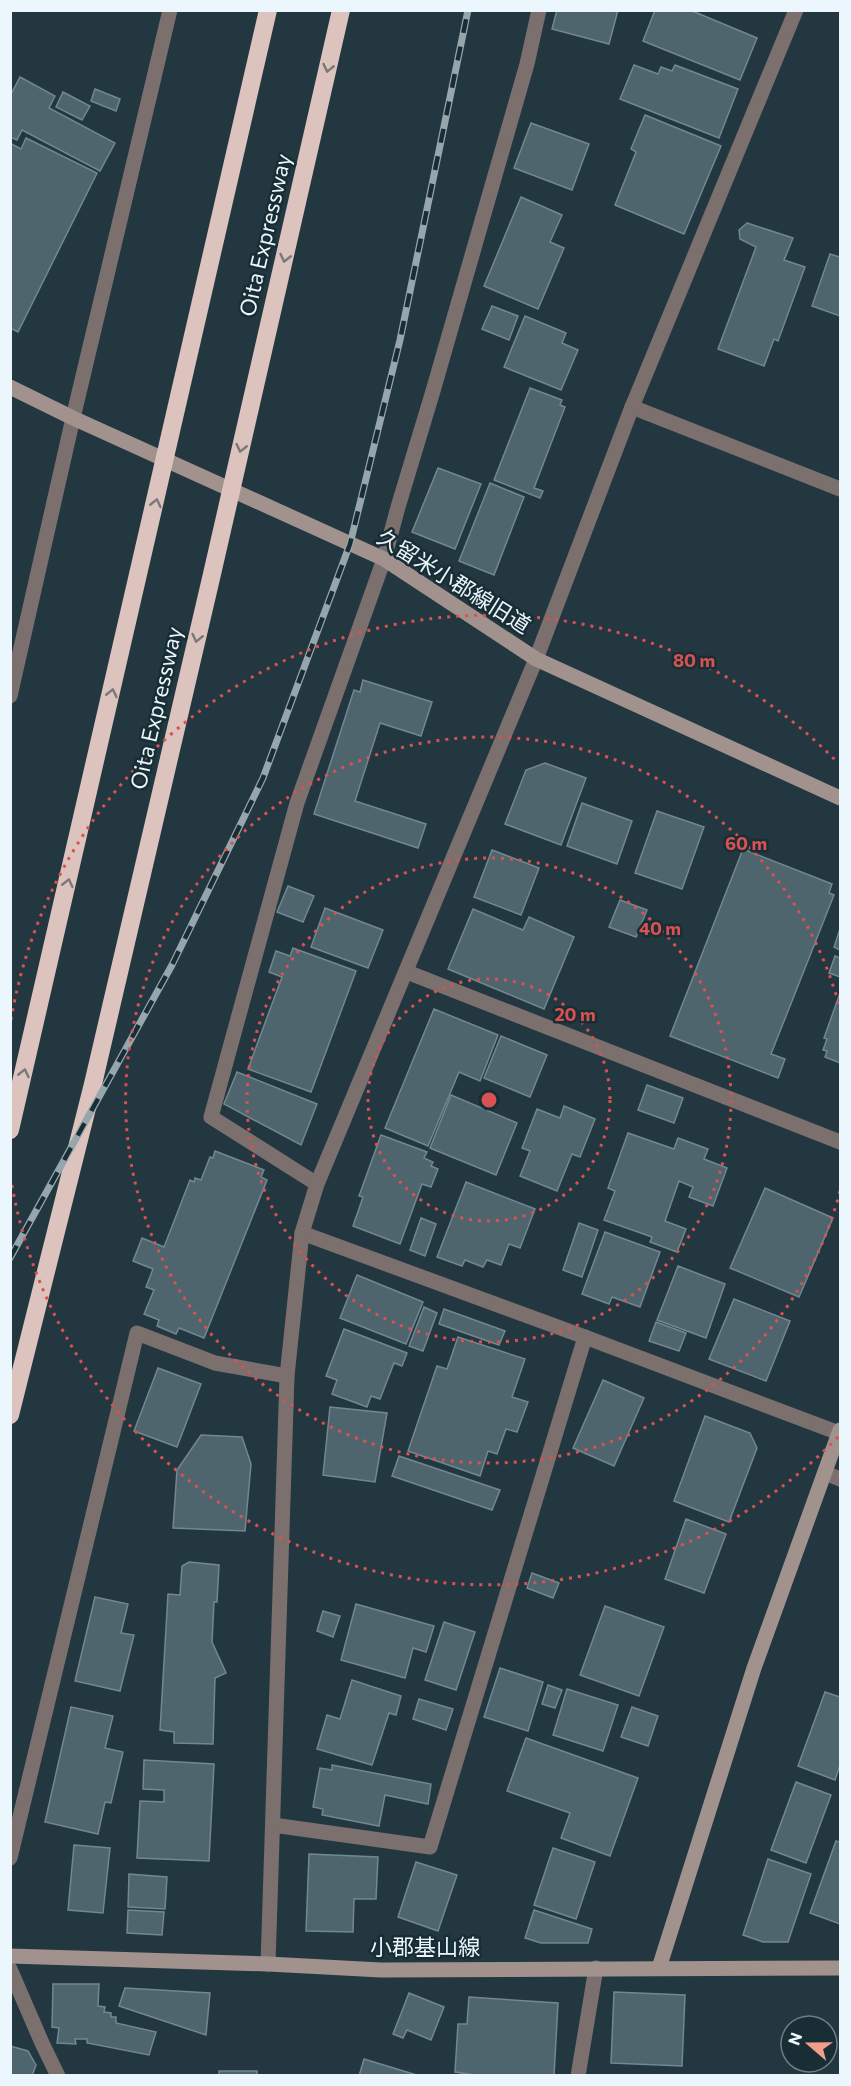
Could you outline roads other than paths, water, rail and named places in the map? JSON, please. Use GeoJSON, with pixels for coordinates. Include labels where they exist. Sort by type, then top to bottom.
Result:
{"type":"FeatureCollection","features":[{"type":"Feature","properties":{"kind":"highway","name":"Oita Expressway"},"geometry":{"type":"LineString","coordinates":[[10,1130],[268,10]]}},
{"type":"Feature","properties":{"kind":"highway","name":"Oita Expressway"},"geometry":{"type":"LineString","coordinates":[[10,1415],[93,1084],[218,551],[341,10]]}},
{"type":"Feature","properties":{"kind":"street"},"geometry":{"type":"LineString","coordinates":[[10,696],[170,10]]}},
{"type":"Feature","properties":{"kind":"street"},"geometry":{"type":"LineString","coordinates":[[317,1184],[211,1117],[297,803],[384,559],[444,357],[527,64],[539,10]]}},
{"type":"Feature","properties":{"kind":"street"},"geometry":{"type":"LineString","coordinates":[[268,1964],[287,1376],[302,1233],[317,1184],[536,659],[632,407],[796,10]]}},
{"type":"Feature","properties":{"kind":"street","name":"久留米小郡線旧道"},"geometry":{"type":"LineString","coordinates":[[10,387],[73,418],[384,559],[536,659],[840,798]]}},
{"type":"Feature","properties":{"kind":"street"},"geometry":{"type":"LineString","coordinates":[[632,407],[840,489]]}},
{"type":"Feature","properties":{"kind":"street"},"geometry":{"type":"LineString","coordinates":[[407,972],[840,1142]]}},
{"type":"Feature","properties":{"kind":"street"},"geometry":{"type":"LineString","coordinates":[[302,1233],[840,1431],[754,1668],[659,1968]]}},
{"type":"Feature","properties":{"kind":"street"},"geometry":{"type":"LineString","coordinates":[[10,1858],[137,1333],[215,1364],[287,1376]]}},
{"type":"Feature","properties":{"kind":"street"},"geometry":{"type":"LineString","coordinates":[[273,1825],[430,1847],[585,1337]]}},
{"type":"Feature","properties":{"kind":"street"},"geometry":{"type":"LineString","coordinates":[[825,1473],[840,1479]]}},
{"type":"Feature","properties":{"kind":"street","name":"小郡基山線"},"geometry":{"type":"LineString","coordinates":[[10,1956],[381,1970],[840,1968]]}},
{"type":"Feature","properties":{"kind":"street"},"geometry":{"type":"LineString","coordinates":[[579,2076],[596,1968]]}},
{"type":"Feature","properties":{"kind":"street"},"geometry":{"type":"LineString","coordinates":[[10,1969],[58,2076]]}},
{"type":"Feature","properties":{"kind":"railway"},"geometry":{"type":"LineString","coordinates":[[10,1258],[172,965],[263,778],[350,544],[400,340],[468,10]]}}]}
